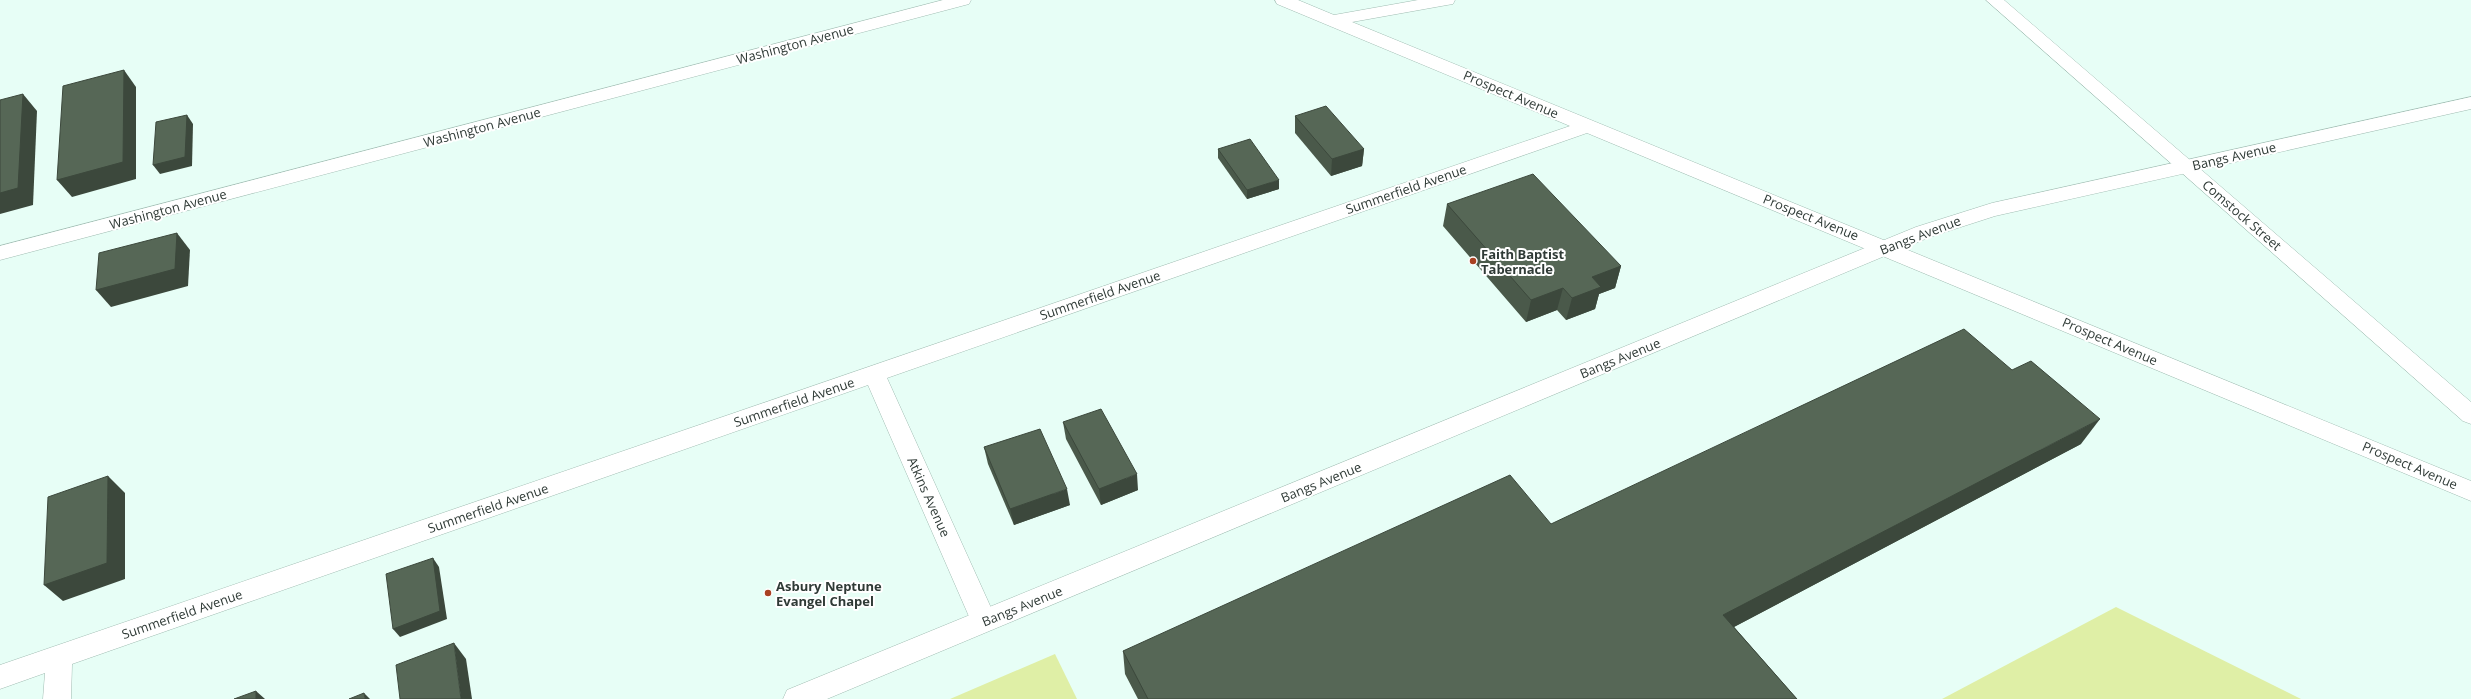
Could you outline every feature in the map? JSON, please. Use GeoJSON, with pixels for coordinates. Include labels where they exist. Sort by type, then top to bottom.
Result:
{"type":"FeatureCollection","features":[{"type":"Feature","properties":{"kind":"street","name":"Washington Avenue"},"geometry":{"type":"LineString","coordinates":[[0,254],[963,0]]}},
{"type":"Feature","properties":{"kind":"street","name":"Prospect Avenue"},"geometry":{"type":"LineString","coordinates":[[1283,0],[2471,491]]}},
{"type":"Feature","properties":{"kind":"street"},"geometry":{"type":"LineString","coordinates":[[1334,20],[1447,0]]}},
{"type":"Feature","properties":{"kind":"street","name":"Comstock Street"},"geometry":{"type":"LineString","coordinates":[[1994,0],[2471,415]]}},
{"type":"Feature","properties":{"kind":"street","name":"Bangs Avenue"},"geometry":{"type":"LineString","coordinates":[[797,699],[1923,232],[1992,210],[2471,103]]}},
{"type":"Feature","properties":{"kind":"street","name":"Summerfield Avenue"},"geometry":{"type":"LineString","coordinates":[[0,677],[1588,126]]}},
{"type":"Feature","properties":{"kind":"street","name":"Atkins Avenue"},"geometry":{"type":"LineString","coordinates":[[874,374],[984,621]]}},
{"type":"Feature","properties":{"kind":"street"},"geometry":{"type":"LineString","coordinates":[[57,699],[59,657]]}},
{"type":"Feature","properties":{"kind":"green space"},"geometry":{"type":"Polygon","coordinates":[[[2116,607],[2301,699],[1942,699],[2116,607]]]}},
{"type":"Feature","properties":{"kind":"green space"},"geometry":{"type":"Polygon","coordinates":[[[1055,654],[1077,699],[950,699],[1055,654]]]}},
{"type":"Feature","properties":{"kind":"building"},"geometry":{"type":"Polygon","coordinates":[[[124,70],[123,162],[57,180],[63,86],[124,70]]]}},
{"type":"Feature","properties":{"kind":"building"},"geometry":{"type":"Polygon","coordinates":[[[23,94],[18,188],[0,193],[0,100],[23,94]]]}},
{"type":"Feature","properties":{"kind":"building"},"geometry":{"type":"Polygon","coordinates":[[[1326,106],[1364,149],[1332,159],[1295,116],[1326,106]]]}},
{"type":"Feature","properties":{"kind":"building"},"geometry":{"type":"Polygon","coordinates":[[[187,115],[185,157],[153,165],[156,122],[187,115]]]}},
{"type":"Feature","properties":{"kind":"building"},"geometry":{"type":"Polygon","coordinates":[[[1250,139],[1279,180],[1247,190],[1218,149],[1250,139]]]}},
{"type":"Feature","properties":{"kind":"building"},"geometry":{"type":"Polygon","coordinates":[[[1533,174],[1621,266],[1592,277],[1601,287],[1572,298],[1563,288],[1531,300],[1447,204],[1533,174]]]}},
{"type":"Feature","properties":{"kind":"building"},"geometry":{"type":"Polygon","coordinates":[[[177,233],[175,269],[96,290],[99,253],[177,233]]]}},
{"type":"Feature","properties":{"kind":"building"},"geometry":{"type":"Polygon","coordinates":[[[1964,329],[2012,370],[2031,361],[2100,419],[1723,615],[1797,699],[1148,699],[1123,651],[1510,475],[1551,524],[1964,329]]]}},
{"type":"Feature","properties":{"kind":"building"},"geometry":{"type":"Polygon","coordinates":[[[1101,409],[1137,474],[1099,489],[1063,422],[1101,409]]]}},
{"type":"Feature","properties":{"kind":"building"},"geometry":{"type":"Polygon","coordinates":[[[1040,429],[1067,489],[1010,509],[984,447],[1040,429]]]}},
{"type":"Feature","properties":{"kind":"building"},"geometry":{"type":"Polygon","coordinates":[[[108,476],[107,563],[44,585],[48,497],[108,476]]]}},
{"type":"Feature","properties":{"kind":"building"},"geometry":{"type":"Polygon","coordinates":[[[433,558],[440,611],[393,629],[386,574],[433,558]]]}},
{"type":"Feature","properties":{"kind":"building"},"geometry":{"type":"Polygon","coordinates":[[[454,643],[461,699],[400,699],[396,665],[454,643]]]}},
{"type":"Feature","properties":{"kind":"building"},"geometry":{"type":"Polygon","coordinates":[[[256,691],[256,699],[234,699],[256,691]]]}},
{"type":"Feature","properties":{"kind":"building"},"geometry":{"type":"Polygon","coordinates":[[[364,693],[365,699],[349,699],[364,693]]]}},
{"type":"Feature","properties":{"kind":"place","name":"Faith Baptist Tabernacle"},"geometry":{"type":"Point","coordinates":[1473,261]}},
{"type":"Feature","properties":{"kind":"place","name":"Asbury Neptune Evangel Chapel"},"geometry":{"type":"Point","coordinates":[768,593]}}]}
